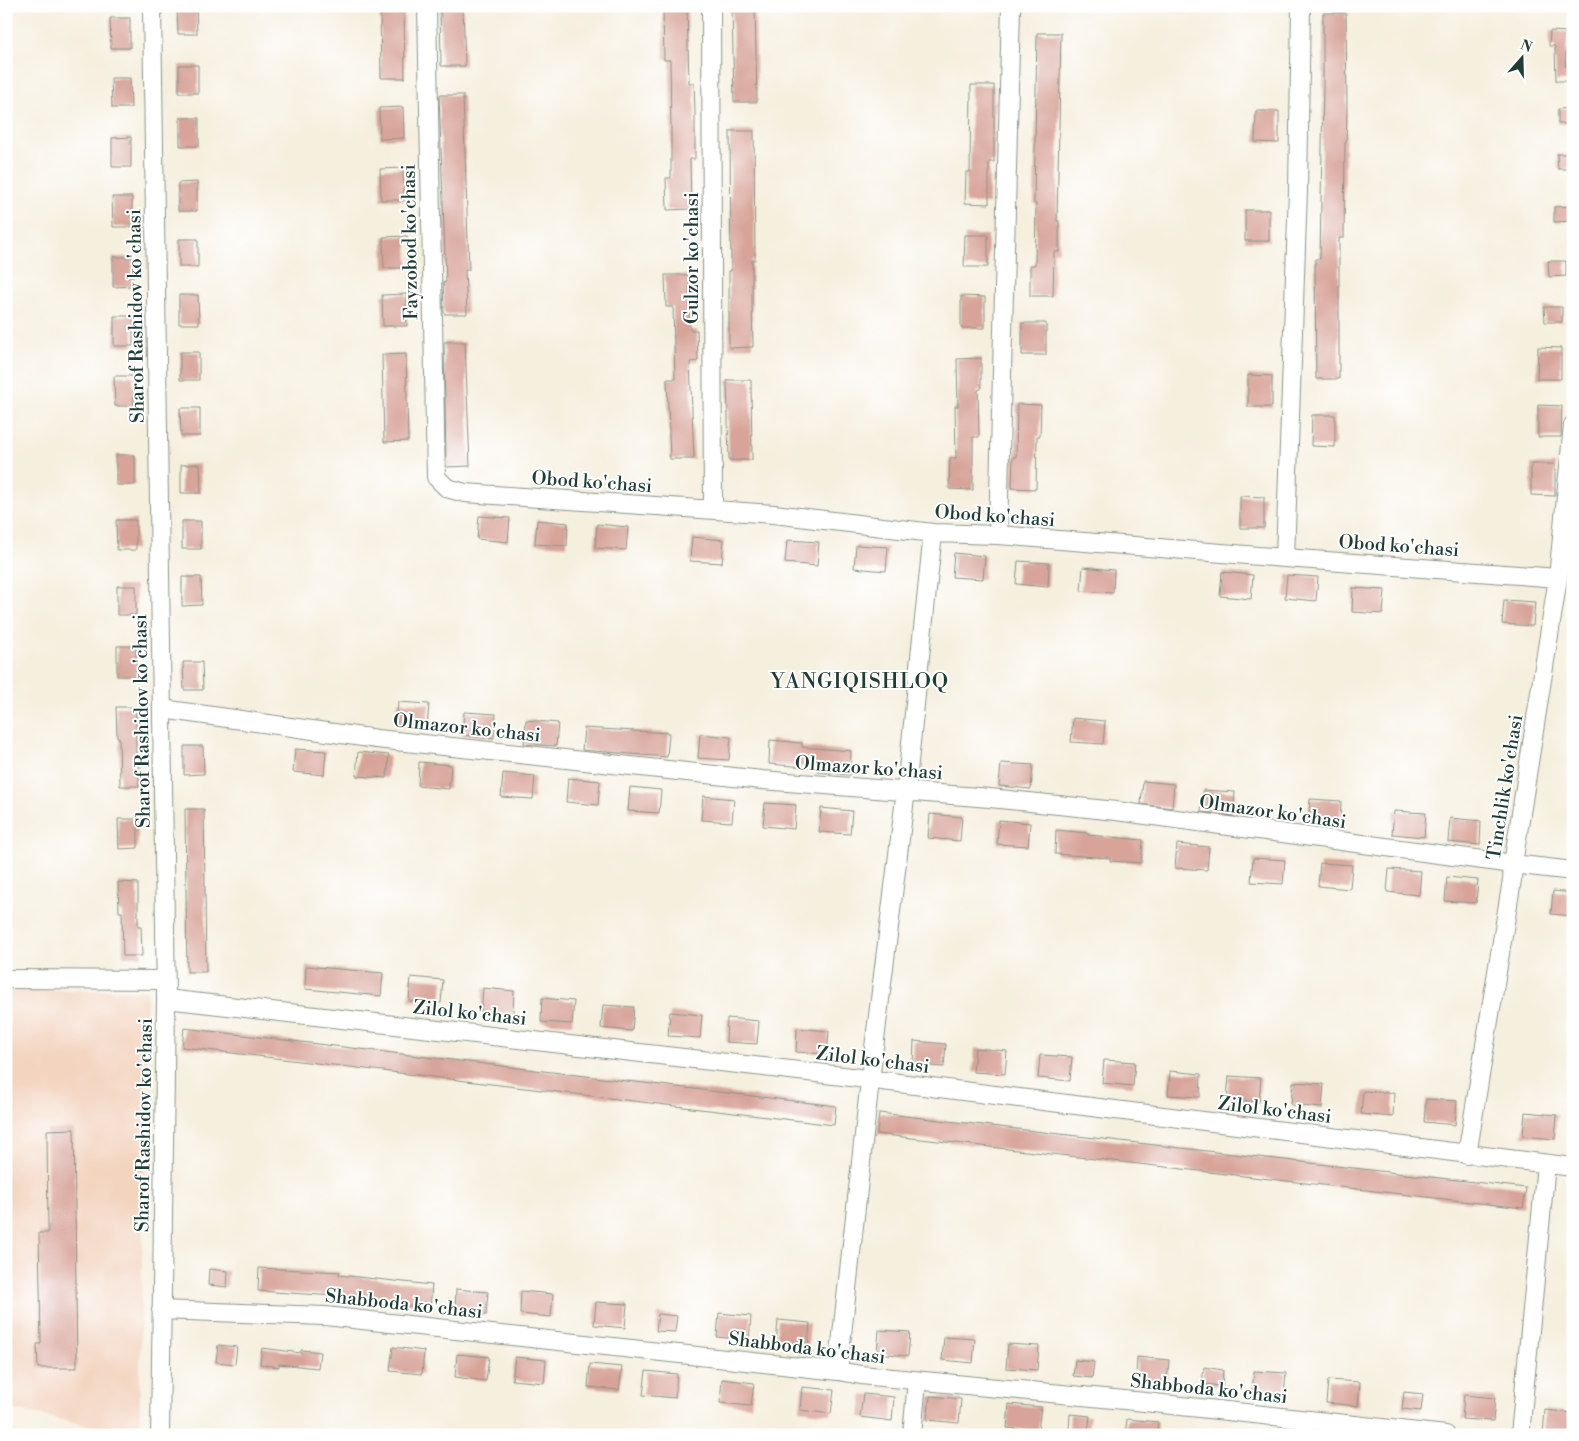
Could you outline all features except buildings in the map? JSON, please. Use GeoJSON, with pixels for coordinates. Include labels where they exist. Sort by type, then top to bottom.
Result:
{"type":"FeatureCollection","features":[{"type":"Feature","properties":{"kind":"street","name":"Sharof Rashidov ko'chasi"},"geometry":{"type":"LineString","coordinates":[[152,6],[166,980],[160,1435]]}},
{"type":"Feature","properties":{"kind":"street","name":"Fayzobod ko'chasi"},"geometry":{"type":"LineString","coordinates":[[427,6],[436,477]]}},
{"type":"Feature","properties":{"kind":"street","name":"Gulzor ko'chasi"},"geometry":{"type":"LineString","coordinates":[[711,6],[713,510]]}},
{"type":"Feature","properties":{"kind":"street"},"geometry":{"type":"LineString","coordinates":[[998,535],[1011,6]]}},
{"type":"Feature","properties":{"kind":"street"},"geometry":{"type":"LineString","coordinates":[[1285,558],[1298,190],[1300,6]]}},
{"type":"Feature","properties":{"kind":"street","name":"Tinchlik ko'chasi"},"geometry":{"type":"LineString","coordinates":[[1467,1155],[1512,880],[1558,578],[1573,425]]}},
{"type":"Feature","properties":{"kind":"street","name":"Obod ko'chasi"},"geometry":{"type":"LineString","coordinates":[[436,477],[446,488],[465,494],[774,514],[932,533],[998,535],[1558,578]]}},
{"type":"Feature","properties":{"kind":"street"},"geometry":{"type":"LineString","coordinates":[[838,1371],[870,1080],[906,790],[932,533]]}},
{"type":"Feature","properties":{"kind":"street","name":"Olmazor ko'chasi"},"geometry":{"type":"LineString","coordinates":[[162,709],[397,741],[762,780],[906,790],[1116,811],[1573,871]]}},
{"type":"Feature","properties":{"kind":"street"},"geometry":{"type":"LineString","coordinates":[[6,979],[166,980]]}},
{"type":"Feature","properties":{"kind":"street","name":"Zilol ko'chasi"},"geometry":{"type":"LineString","coordinates":[[166,999],[870,1080],[1573,1167]]}},
{"type":"Feature","properties":{"kind":"street"},"geometry":{"type":"LineString","coordinates":[[1520,1435],[1546,1164]]}},
{"type":"Feature","properties":{"kind":"street","name":"Shabboda ko'chasi"},"geometry":{"type":"LineString","coordinates":[[162,1310],[326,1316],[917,1381],[1145,1402],[1446,1435]]}},
{"type":"Feature","properties":{"kind":"street"},"geometry":{"type":"LineString","coordinates":[[912,1435],[917,1381]]}},
{"type":"Feature","properties":{"kind":"shaded area"},"geometry":{"type":"Polygon","coordinates":[[[6,989],[147,991],[139,1435],[6,1408],[6,989]]]}},
{"type":"Feature","properties":{"kind":"district","name":"YANGIQISHLOQ"},"geometry":{"type":"Point","coordinates":[860,681]}}]}
